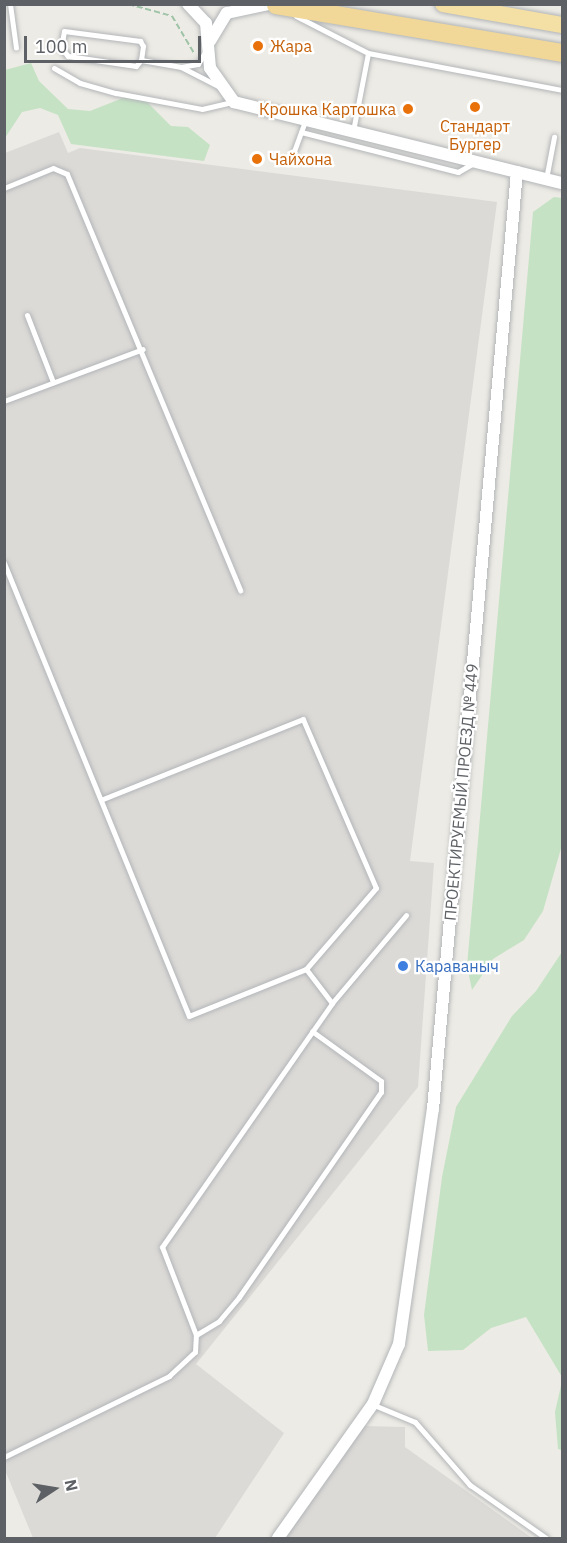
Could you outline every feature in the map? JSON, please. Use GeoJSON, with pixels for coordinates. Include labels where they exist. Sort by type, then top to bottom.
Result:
{"type":"FeatureCollection","features":[{"type":"Feature","properties":{"kind":"highway"},"geometry":{"type":"LineString","coordinates":[[443,4],[562,25]]}},
{"type":"Feature","properties":{"kind":"highway"},"geometry":{"type":"LineString","coordinates":[[272,5],[562,54]]}},
{"type":"Feature","properties":{"kind":"street"},"geometry":{"type":"LineString","coordinates":[[188,4],[206,23],[210,68],[234,102],[303,126],[353,131],[562,183]]}},
{"type":"Feature","properties":{"kind":"street"},"geometry":{"type":"LineString","coordinates":[[207,48],[219,22],[227,13],[272,5]]}},
{"type":"Feature","properties":{"kind":"street","name":"ПРОЕКТИРУЕМЫЙ ПРОЕЗД № 449"},"geometry":{"type":"LineString","coordinates":[[278,1539],[373,1404],[399,1344],[433,1109],[517,172]]}},
{"type":"Feature","properties":{"kind":"lane"},"geometry":{"type":"LineString","coordinates":[[10,4],[16,48]]}},
{"type":"Feature","properties":{"kind":"lane"},"geometry":{"type":"LineString","coordinates":[[272,5],[368,54],[562,90]]}},
{"type":"Feature","properties":{"kind":"lane"},"geometry":{"type":"LineString","coordinates":[[64,31],[140,41],[143,46],[141,60],[136,66],[68,56],[61,48],[64,31]]}},
{"type":"Feature","properties":{"kind":"lane"},"geometry":{"type":"LineString","coordinates":[[181,67],[198,64],[207,48]]}},
{"type":"Feature","properties":{"kind":"lane"},"geometry":{"type":"LineString","coordinates":[[353,131],[368,54]]}},
{"type":"Feature","properties":{"kind":"lane"},"geometry":{"type":"LineString","coordinates":[[141,60],[181,67],[224,88]]}},
{"type":"Feature","properties":{"kind":"lane"},"geometry":{"type":"LineString","coordinates":[[54,68],[80,83],[116,93],[202,109],[234,102]]}},
{"type":"Feature","properties":{"kind":"lane"},"geometry":{"type":"LineString","coordinates":[[293,154],[303,126],[458,172],[475,163]]}},
{"type":"Feature","properties":{"kind":"lane"},"geometry":{"type":"LineString","coordinates":[[546,179],[554,137]]}},
{"type":"Feature","properties":{"kind":"lane"},"geometry":{"type":"LineString","coordinates":[[4,188],[53,168],[67,174],[143,349],[240,590]]}},
{"type":"Feature","properties":{"kind":"lane"},"geometry":{"type":"LineString","coordinates":[[27,315],[53,382]]}},
{"type":"Feature","properties":{"kind":"lane"},"geometry":{"type":"LineString","coordinates":[[4,401],[143,349]]}},
{"type":"Feature","properties":{"kind":"lane"},"geometry":{"type":"LineString","coordinates":[[4,563],[103,799],[189,1016],[306,969],[376,888],[303,719],[103,799]]}},
{"type":"Feature","properties":{"kind":"lane"},"geometry":{"type":"LineString","coordinates":[[4,1457],[169,1376],[195,1352],[195,1335],[162,1247],[332,1003],[406,915]]}},
{"type":"Feature","properties":{"kind":"lane"},"geometry":{"type":"LineString","coordinates":[[306,969],[332,1003]]}},
{"type":"Feature","properties":{"kind":"lane"},"geometry":{"type":"LineString","coordinates":[[195,1335],[219,1321],[239,1297],[381,1092],[381,1081],[312,1031]]}},
{"type":"Feature","properties":{"kind":"lane"},"geometry":{"type":"LineString","coordinates":[[373,1404],[415,1422],[470,1485],[546,1539]]}},
{"type":"Feature","properties":{"kind":"path"},"geometry":{"type":"LineString","coordinates":[[128,4],[172,16],[180,25],[198,64]]}},
{"type":"Feature","properties":{"kind":"shaded area"},"geometry":{"type":"Polygon","coordinates":[[[59,132],[68,153],[80,148],[497,202],[410,861],[434,863],[418,1087],[196,1364],[284,1433],[215,1538],[33,1538],[5,1470],[5,153],[59,132]]]}},
{"type":"Feature","properties":{"kind":"shaded area"},"geometry":{"type":"Polygon","coordinates":[[[363,1426],[405,1427],[405,1447],[532,1538],[284,1538],[363,1426]]]}},
{"type":"Feature","properties":{"kind":"green space"},"geometry":{"type":"Polygon","coordinates":[[[31,63],[39,81],[68,109],[90,111],[128,96],[146,101],[171,126],[188,127],[210,145],[204,161],[71,144],[58,115],[40,108],[22,112],[5,138],[5,70],[31,63]]]}},
{"type":"Feature","properties":{"kind":"green space"},"geometry":{"type":"Polygon","coordinates":[[[554,197],[562,198],[562,845],[543,911],[524,940],[493,959],[472,990],[467,966],[533,212],[554,197]]]}},
{"type":"Feature","properties":{"kind":"green space"},"geometry":{"type":"Polygon","coordinates":[[[562,952],[562,1377],[526,1317],[491,1328],[463,1350],[428,1351],[424,1315],[442,1177],[456,1107],[512,1016],[536,991],[562,952]]]}},
{"type":"Feature","properties":{"kind":"green space"},"geometry":{"type":"Polygon","coordinates":[[[562,1381],[562,1450],[558,1449],[555,1412],[562,1381]]]}},
{"type":"Feature","properties":{"kind":"place","name":"Жара"},"geometry":{"type":"Point","coordinates":[258,46]}},
{"type":"Feature","properties":{"kind":"place","name":"Стандарт Бургер"},"geometry":{"type":"Point","coordinates":[475,107]}},
{"type":"Feature","properties":{"kind":"place","name":"Крошка Картошка"},"geometry":{"type":"Point","coordinates":[408,109]}},
{"type":"Feature","properties":{"kind":"place","name":"Чайхона"},"geometry":{"type":"Point","coordinates":[257,159]}},
{"type":"Feature","properties":{"kind":"place","name":"Караваныч"},"geometry":{"type":"Point","coordinates":[403,966]}}]}
